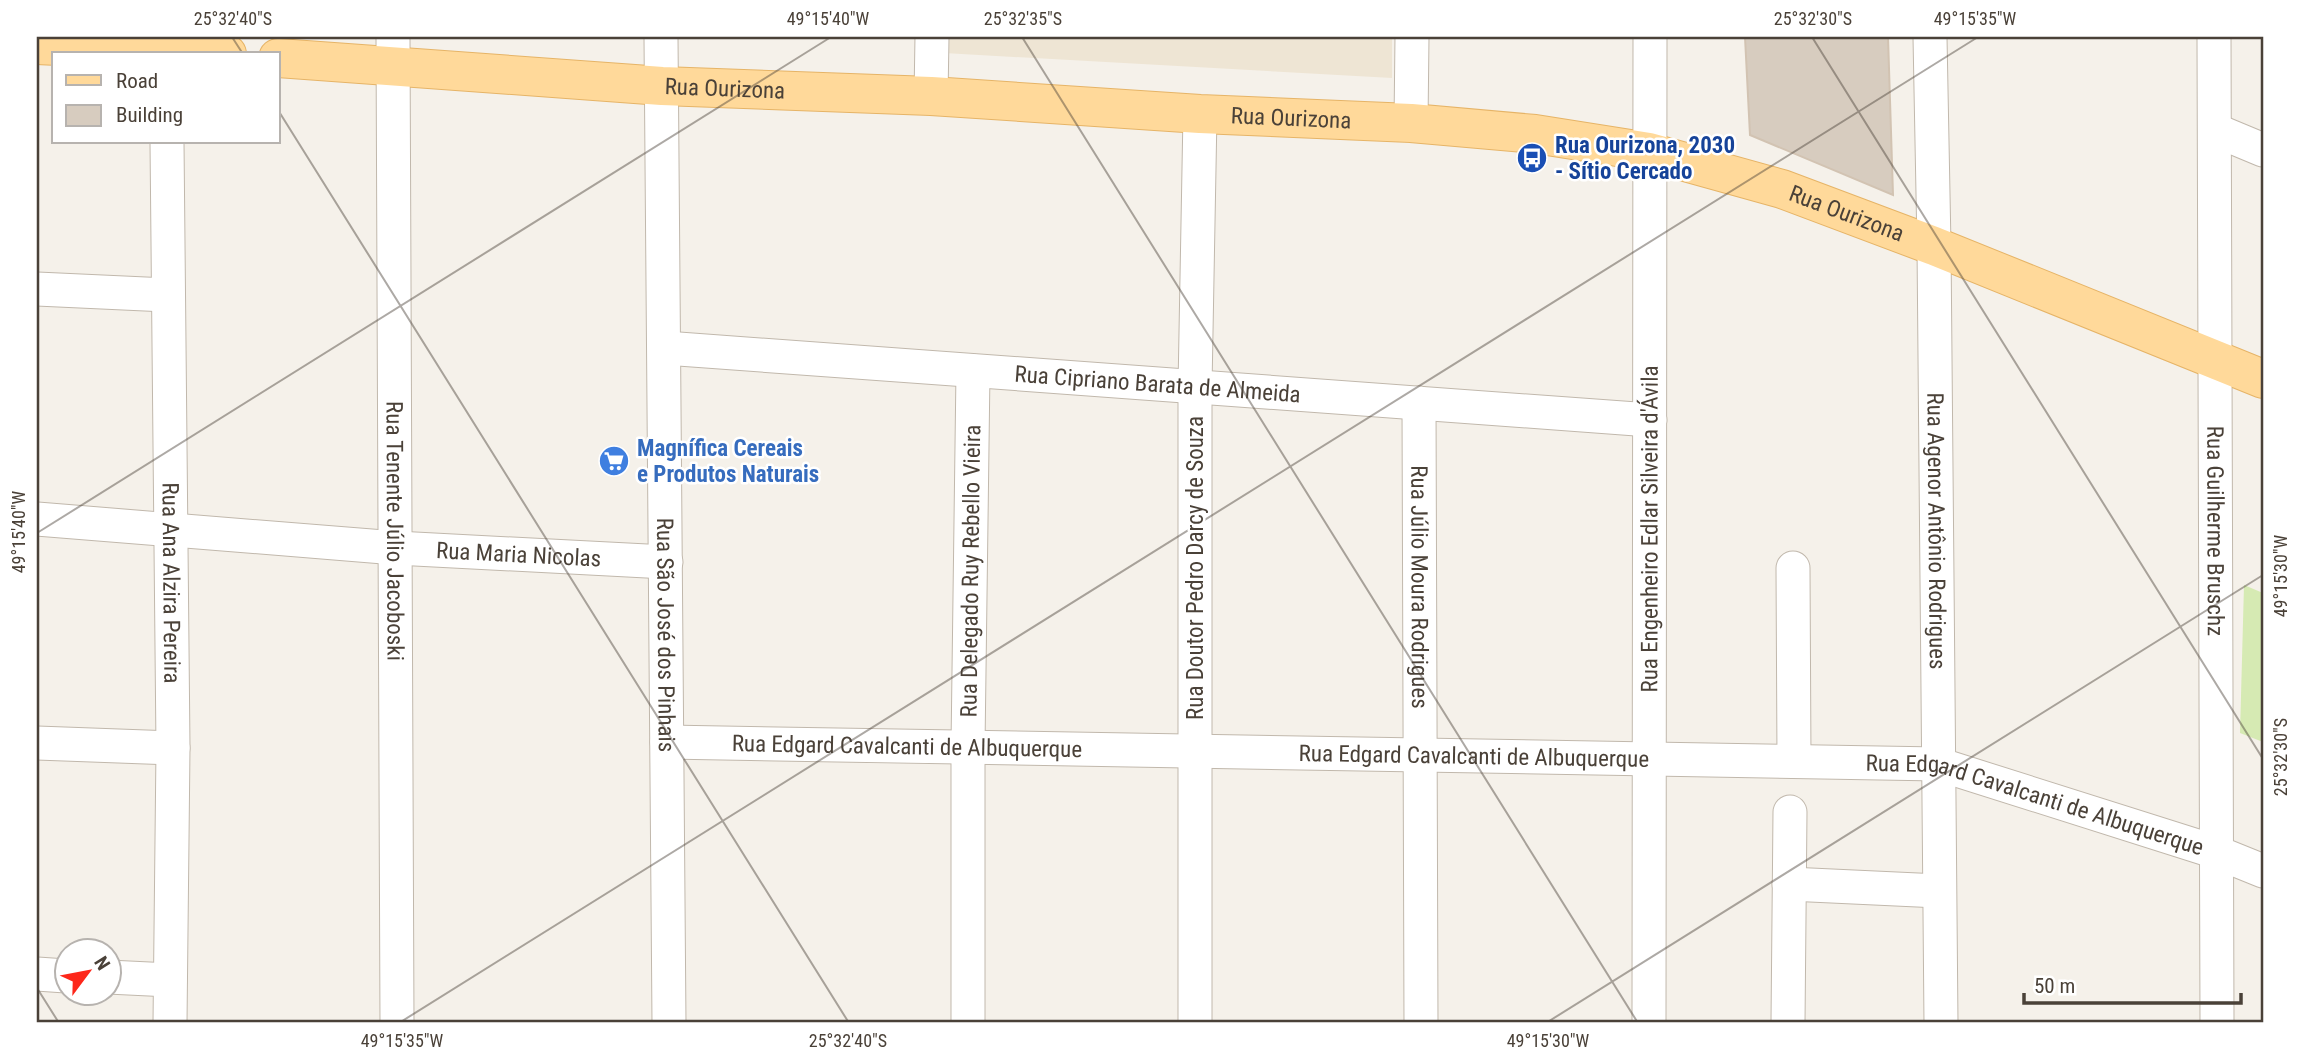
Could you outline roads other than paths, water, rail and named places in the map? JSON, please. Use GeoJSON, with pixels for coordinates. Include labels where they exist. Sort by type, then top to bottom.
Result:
{"type":"FeatureCollection","features":[{"type":"Feature","properties":{"kind":"main road"},"geometry":{"type":"LineString","coordinates":[[37,45],[166,47],[210,52]]}},
{"type":"Feature","properties":{"kind":"main road","name":"Rua Ourizona"},"geometry":{"type":"LineString","coordinates":[[280,58],[393,51],[662,86],[931,96],[1200,114],[1411,123],[1535,134],[1649,152],[1782,189],[1934,246],[2263,379]]}},
{"type":"Feature","properties":{"kind":"street","name":"Rua São José dos Pinhais"},"geometry":{"type":"LineString","coordinates":[[661,37],[669,1023]]}},
{"type":"Feature","properties":{"kind":"street"},"geometry":{"type":"LineString","coordinates":[[931,96],[932,37]]}},
{"type":"Feature","properties":{"kind":"street"},"geometry":{"type":"LineString","coordinates":[[1411,123],[1412,37]]}},
{"type":"Feature","properties":{"kind":"street","name":"Rua Engenheiro Edlar Silveira d'Ávila"},"geometry":{"type":"LineString","coordinates":[[1648,1023],[1650,37]]}},
{"type":"Feature","properties":{"kind":"street","name":"Rua Agenor Antônio Rodrigues"},"geometry":{"type":"LineString","coordinates":[[1930,37],[1941,1023]]}},
{"type":"Feature","properties":{"kind":"street","name":"Rua Guilherme Bruschz"},"geometry":{"type":"LineString","coordinates":[[2214,37],[2217,1023]]}},
{"type":"Feature","properties":{"kind":"street","name":"Rua Tenente Júlio Jacoboski"},"geometry":{"type":"LineString","coordinates":[[393,51],[397,1023]]}},
{"type":"Feature","properties":{"kind":"street","name":"Rua Doutor Pedro Darcy de Souza"},"geometry":{"type":"LineString","coordinates":[[1195,1023],[1195,387],[1200,114]]}},
{"type":"Feature","properties":{"kind":"street"},"geometry":{"type":"LineString","coordinates":[[2215,130],[2263,150]]}},
{"type":"Feature","properties":{"kind":"street","name":"Rua Ana Alzira Pereira"},"geometry":{"type":"LineString","coordinates":[[167,144],[173,748],[170,1023]]}},
{"type":"Feature","properties":{"kind":"street"},"geometry":{"type":"LineString","coordinates":[[37,289],[167,295]]}},
{"type":"Feature","properties":{"kind":"street","name":"Rua Cipriano Barata de Almeida"},"geometry":{"type":"LineString","coordinates":[[665,348],[1650,420]]}},
{"type":"Feature","properties":{"kind":"street","name":"Rua Delegado Ruy Rebello Vieira"},"geometry":{"type":"LineString","coordinates":[[968,1023],[968,747],[974,371]]}},
{"type":"Feature","properties":{"kind":"street","name":"Rua Júlio Moura Rodrigues"},"geometry":{"type":"LineString","coordinates":[[1419,403],[1421,1023]]}},
{"type":"Feature","properties":{"kind":"street","name":"Rua Maria Nicolas"},"geometry":{"type":"LineString","coordinates":[[37,519],[396,548],[666,562]]}},
{"type":"Feature","properties":{"kind":"street"},"geometry":{"type":"LineString","coordinates":[[1793,568],[1794,761]]}},
{"type":"Feature","properties":{"kind":"street","name":"Rua Edgard Cavalcanti de Albuquerque"},"geometry":{"type":"LineString","coordinates":[[667,742],[1938,764],[2216,852],[2263,871]]}},
{"type":"Feature","properties":{"kind":"street"},"geometry":{"type":"LineString","coordinates":[[37,743],[173,748]]}},
{"type":"Feature","properties":{"kind":"street"},"geometry":{"type":"LineString","coordinates":[[1788,1023],[1790,812]]}},
{"type":"Feature","properties":{"kind":"street"},"geometry":{"type":"LineString","coordinates":[[1789,884],[1940,891]]}},
{"type":"Feature","properties":{"kind":"street"},"geometry":{"type":"LineString","coordinates":[[122,978],[170,980]]}},
{"type":"Feature","properties":{"kind":"place","name":"Rua Ourizona, 2030 - Sítio Cercado"},"geometry":{"type":"Point","coordinates":[1532,158]}},
{"type":"Feature","properties":{"kind":"place","name":"Magnífica Cereais e Produtos Naturais"},"geometry":{"type":"Point","coordinates":[614,461]}}]}
